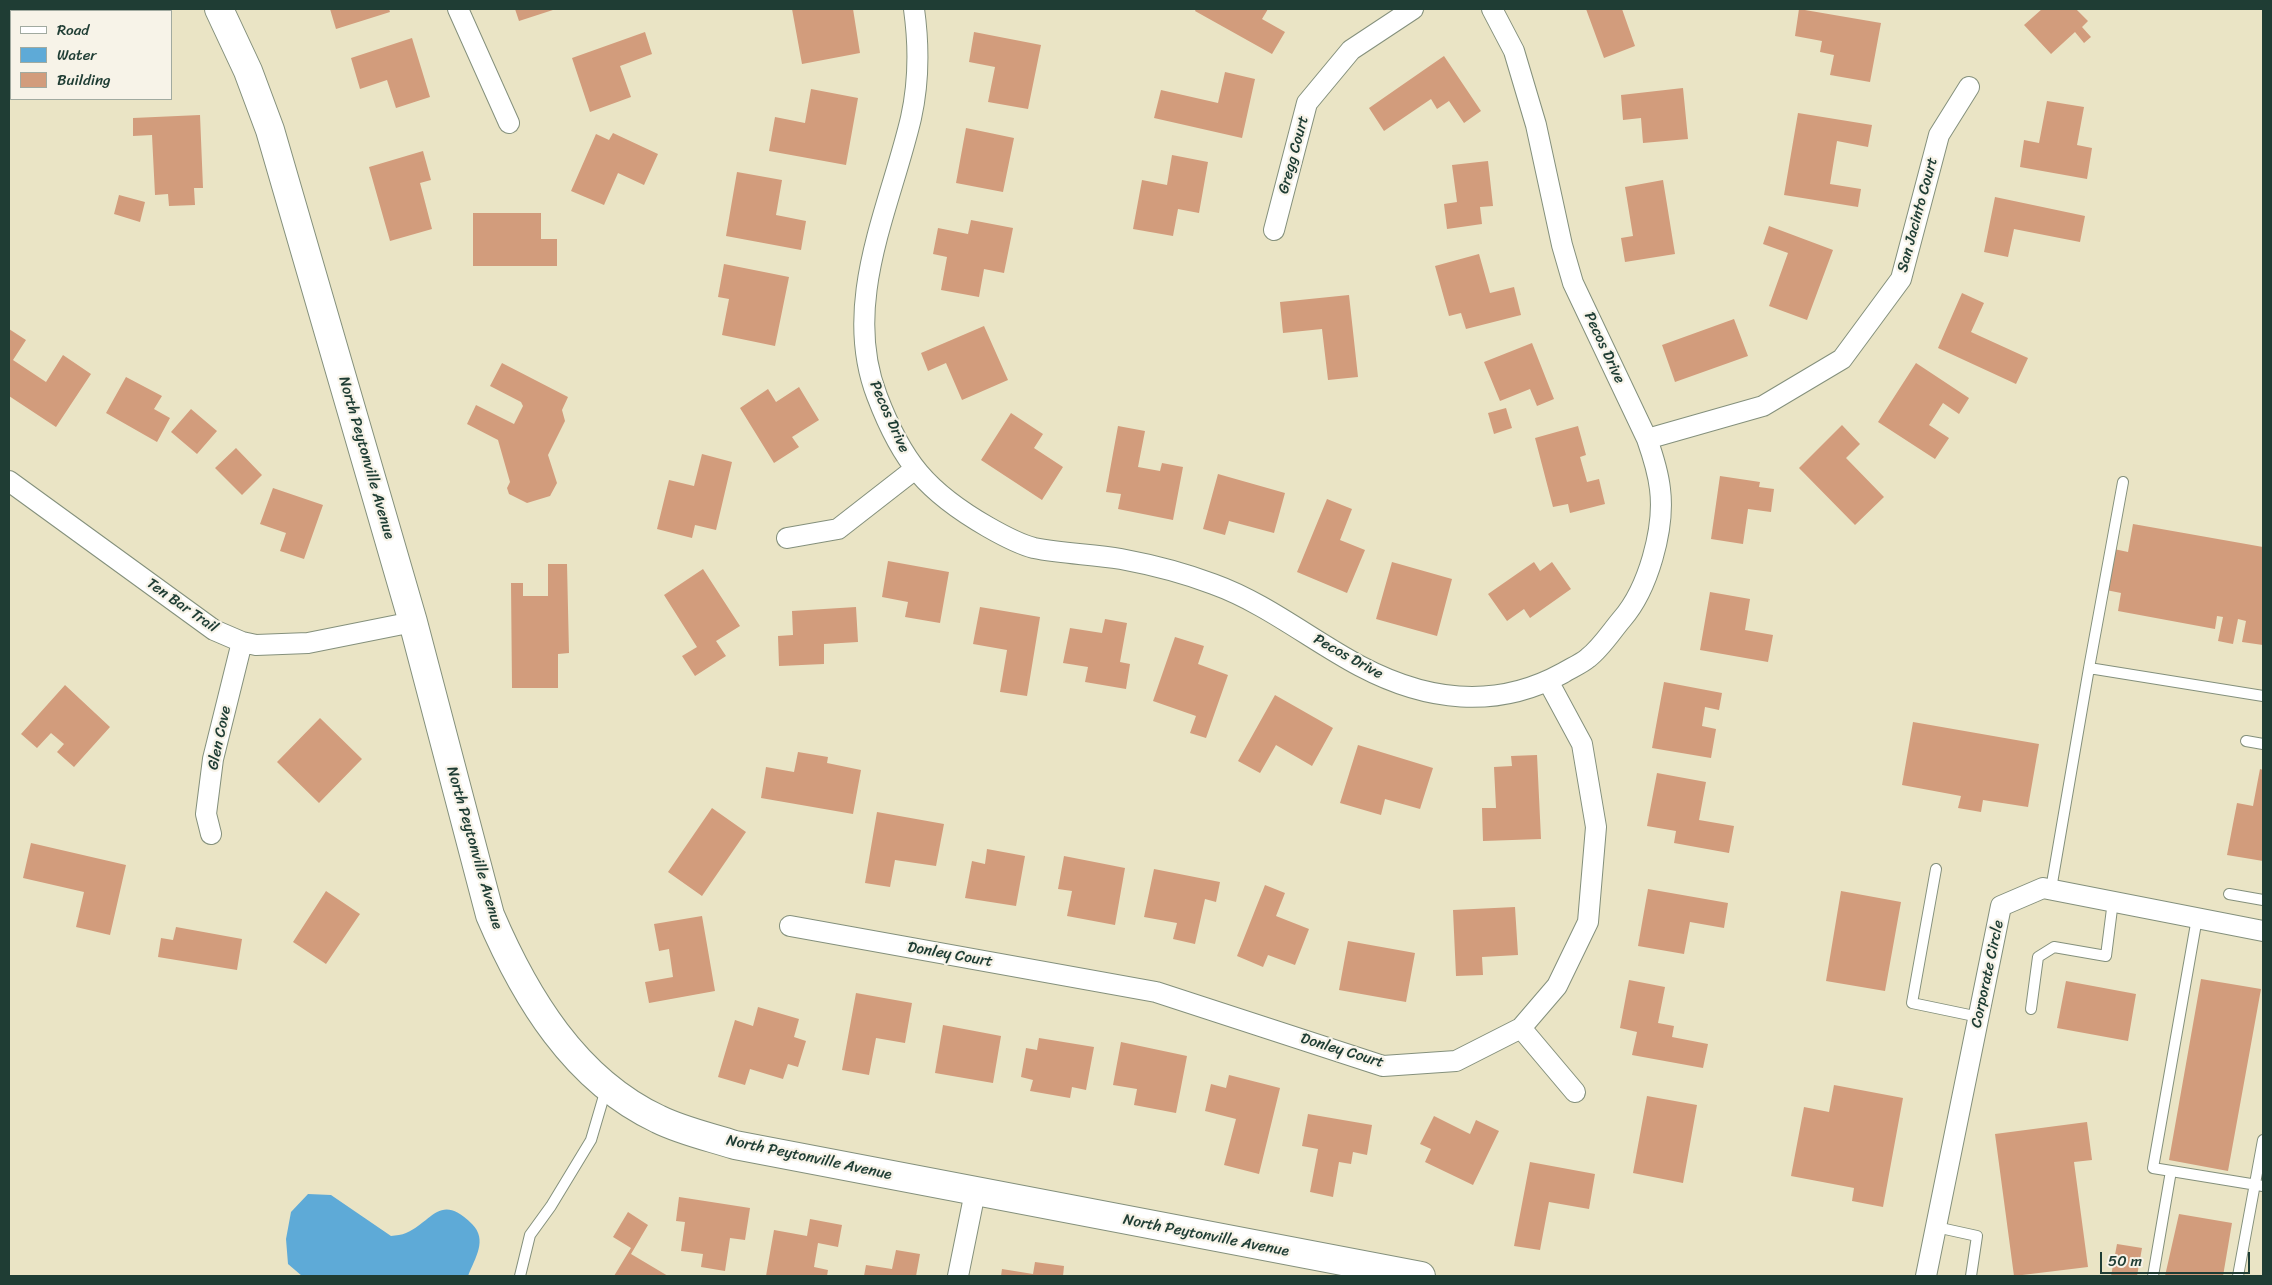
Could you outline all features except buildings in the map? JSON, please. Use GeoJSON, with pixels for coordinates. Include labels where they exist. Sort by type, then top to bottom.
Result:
{"type":"FeatureCollection","features":[{"type":"Feature","properties":{"kind":"street","name":"North Peytonville Avenue"},"geometry":{"type":"LineString","coordinates":[[220,9],[248,71],[270,130],[413,622],[493,922],[506,952],[534,1001],[574,1057],[628,1102],[660,1120],[734,1145],[1421,1276]]}},
{"type":"Feature","properties":{"kind":"street"},"geometry":{"type":"LineString","coordinates":[[458,9],[509,123]]}},
{"type":"Feature","properties":{"kind":"street","name":"Pecos Drive"},"geometry":{"type":"LineString","coordinates":[[914,9],[918,38],[911,116],[876,238],[864,305],[864,335],[868,364],[876,394],[899,446],[915,469],[937,494],[960,511],[1005,536],[1032,547],[1122,560],[1187,574],[1219,586],[1362,667],[1410,689],[1452,696],[1489,697],[1516,693],[1548,681],[1589,658],[1630,609],[1651,563],[1660,521],[1660,492],[1656,465],[1647,439],[1573,283],[1562,245],[1536,125],[1514,51],[1492,9]]}},
{"type":"Feature","properties":{"kind":"street","name":"Gregg Court"},"geometry":{"type":"LineString","coordinates":[[1274,230],[1307,103],[1352,50],[1413,9]]}},
{"type":"Feature","properties":{"kind":"street","name":"San Jacinto Court"},"geometry":{"type":"LineString","coordinates":[[1647,439],[1763,406],[1842,359],[1901,279],[1939,135],[1969,87]]}},
{"type":"Feature","properties":{"kind":"street"},"geometry":{"type":"LineString","coordinates":[[787,538],[838,529],[915,469]]}},
{"type":"Feature","properties":{"kind":"street","name":"Ten Bar Trail"},"geometry":{"type":"LineString","coordinates":[[9,482],[214,630],[242,642],[256,645],[308,643],[413,622]]}},
{"type":"Feature","properties":{"kind":"street","name":"Glen Cove"},"geometry":{"type":"LineString","coordinates":[[211,834],[206,814],[214,759],[242,642]]}},
{"type":"Feature","properties":{"kind":"street","name":"Donley Court"},"geometry":{"type":"LineString","coordinates":[[790,926],[1156,992],[1383,1066],[1456,1061],[1521,1028],[1557,986],[1588,922],[1596,827],[1582,744],[1548,681]]}},
{"type":"Feature","properties":{"kind":"street","name":"Corporate Circle"},"geometry":{"type":"LineString","coordinates":[[1926,1276],[2001,906],[2042,888],[2263,930]]}},
{"type":"Feature","properties":{"kind":"street"},"geometry":{"type":"LineString","coordinates":[[1521,1028],[1575,1092]]}},
{"type":"Feature","properties":{"kind":"street"},"geometry":{"type":"LineString","coordinates":[[958,1276],[975,1192]]}},
{"type":"Feature","properties":{"kind":"lane"},"geometry":{"type":"LineString","coordinates":[[2051,889],[2123,482]]}},
{"type":"Feature","properties":{"kind":"lane"},"geometry":{"type":"LineString","coordinates":[[2089,668],[2263,696]]}},
{"type":"Feature","properties":{"kind":"lane"},"geometry":{"type":"LineString","coordinates":[[2246,741],[2263,744]]}},
{"type":"Feature","properties":{"kind":"lane"},"geometry":{"type":"LineString","coordinates":[[1936,869],[1912,1003],[1979,1017]]}},
{"type":"Feature","properties":{"kind":"lane"},"geometry":{"type":"LineString","coordinates":[[2229,894],[2263,900]]}},
{"type":"Feature","properties":{"kind":"lane"},"geometry":{"type":"LineString","coordinates":[[2031,1010],[2038,957],[2054,947],[2106,956],[2113,901]]}},
{"type":"Feature","properties":{"kind":"lane"},"geometry":{"type":"LineString","coordinates":[[2197,918],[2153,1168],[2259,1185]]}},
{"type":"Feature","properties":{"kind":"lane"},"geometry":{"type":"LineString","coordinates":[[520,1276],[530,1235],[551,1206],[591,1140],[607,1086]]}},
{"type":"Feature","properties":{"kind":"lane"},"geometry":{"type":"LineString","coordinates":[[2238,1276],[2259,1185],[2263,1140]]}},
{"type":"Feature","properties":{"kind":"lane"},"geometry":{"type":"LineString","coordinates":[[2153,1276],[2171,1171]]}},
{"type":"Feature","properties":{"kind":"lane"},"geometry":{"type":"LineString","coordinates":[[1936,1227],[1977,1236],[1971,1276]]}},
{"type":"Feature","properties":{"kind":"water"},"geometry":{"type":"Polygon","coordinates":[[[308,1194],[331,1195],[391,1236],[406,1233],[437,1212],[452,1210],[461,1215],[477,1230],[480,1243],[477,1256],[468,1276],[302,1276],[288,1264],[286,1239],[291,1212],[308,1194]]]}}]}
